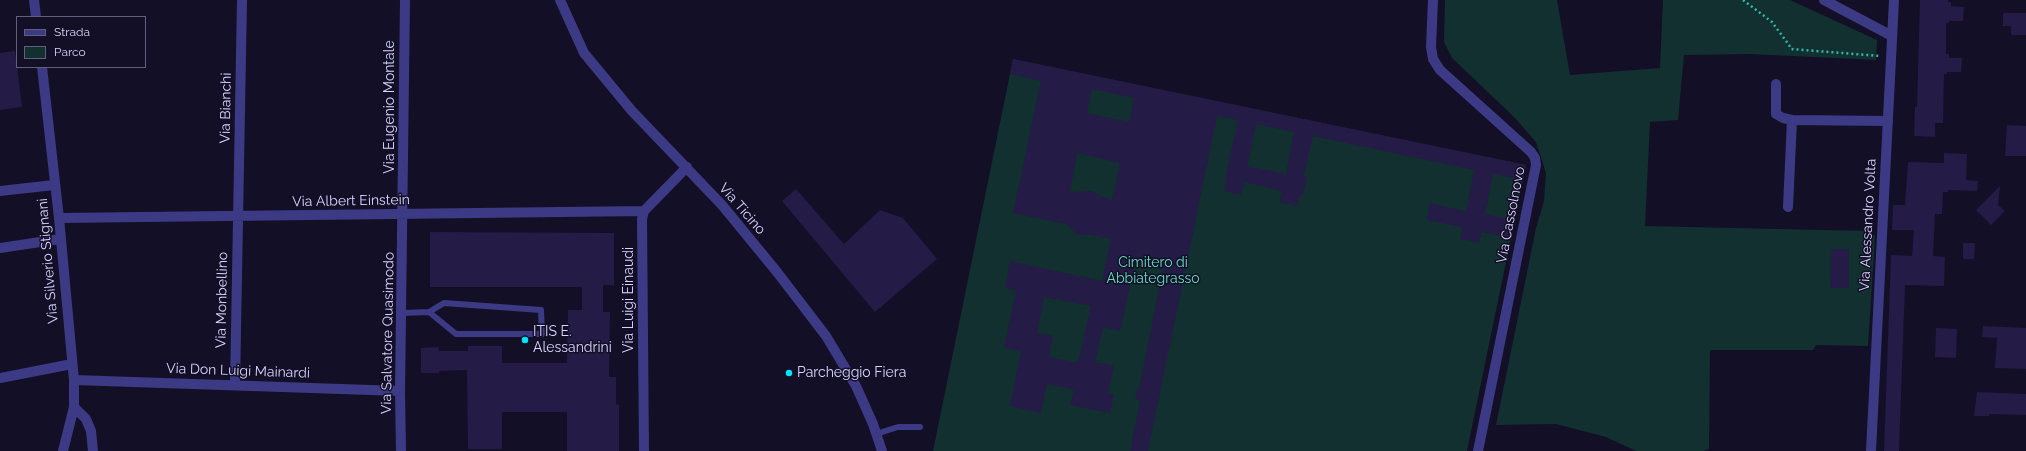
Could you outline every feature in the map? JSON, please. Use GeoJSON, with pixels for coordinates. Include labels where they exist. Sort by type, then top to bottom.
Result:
{"type":"FeatureCollection","features":[{"type":"Feature","properties":{"kind":"street"},"geometry":{"type":"LineString","coordinates":[[34,0],[36,16]]}},
{"type":"Feature","properties":{"kind":"street","name":"Via Bianchi"},"geometry":{"type":"LineString","coordinates":[[238,216],[242,0]]}},
{"type":"Feature","properties":{"kind":"street","name":"Via Eugenio Montale"},"geometry":{"type":"LineString","coordinates":[[403,215],[405,0]]}},
{"type":"Feature","properties":{"kind":"street","name":"Via Ticino"},"geometry":{"type":"LineString","coordinates":[[560,0],[584,53],[632,110],[687,166],[777,272],[826,336],[856,386],[882,451]]}},
{"type":"Feature","properties":{"kind":"street","name":"Via Cassolnovo"},"geometry":{"type":"LineString","coordinates":[[1433,0],[1431,47],[1433,59],[1440,70],[1531,152],[1535,158],[1536,165],[1478,451]]}},
{"type":"Feature","properties":{"kind":"street"},"geometry":{"type":"LineString","coordinates":[[1824,0],[1892,36]]}},
{"type":"Feature","properties":{"kind":"street","name":"Via Alessandro Volta"},"geometry":{"type":"LineString","coordinates":[[1871,451],[1894,0]]}},
{"type":"Feature","properties":{"kind":"street","name":"Via Silverio Stignani"},"geometry":{"type":"LineString","coordinates":[[42,68],[54,185],[59,218],[74,380],[74,407],[63,451]]}},
{"type":"Feature","properties":{"kind":"street"},"geometry":{"type":"LineString","coordinates":[[1776,84],[1776,114],[1792,120],[1888,121]]}},
{"type":"Feature","properties":{"kind":"street"},"geometry":{"type":"LineString","coordinates":[[1788,207],[1792,120]]}},
{"type":"Feature","properties":{"kind":"street"},"geometry":{"type":"LineString","coordinates":[[644,211],[687,166]]}},
{"type":"Feature","properties":{"kind":"street"},"geometry":{"type":"LineString","coordinates":[[0,191],[54,185]]}},
{"type":"Feature","properties":{"kind":"street","name":"Via Albert Einstein"},"geometry":{"type":"LineString","coordinates":[[59,218],[644,211]]}},
{"type":"Feature","properties":{"kind":"street","name":"Via Luigi Einaudi"},"geometry":{"type":"LineString","coordinates":[[644,211],[642,219],[644,451]]}},
{"type":"Feature","properties":{"kind":"street","name":"Via Salvatore Quasimodo"},"geometry":{"type":"LineString","coordinates":[[401,451],[400,391],[403,215]]}},
{"type":"Feature","properties":{"kind":"street","name":"Via Monbellino"},"geometry":{"type":"LineString","coordinates":[[234,385],[238,216]]}},
{"type":"Feature","properties":{"kind":"street"},"geometry":{"type":"LineString","coordinates":[[0,248],[60,239]]}},
{"type":"Feature","properties":{"kind":"street"},"geometry":{"type":"LineString","coordinates":[[0,378],[72,364]]}},
{"type":"Feature","properties":{"kind":"street","name":"Via Don Luigi Mainardi"},"geometry":{"type":"LineString","coordinates":[[74,380],[400,391]]}},
{"type":"Feature","properties":{"kind":"street"},"geometry":{"type":"LineString","coordinates":[[74,407],[86,419],[91,431],[93,451]]}},
{"type":"Feature","properties":{"kind":"lane"},"geometry":{"type":"LineString","coordinates":[[402,313],[429,312],[444,302],[541,310],[542,334],[456,334],[429,312]]}},
{"type":"Feature","properties":{"kind":"lane"},"geometry":{"type":"LineString","coordinates":[[876,434],[898,427],[920,427]]}},
{"type":"Feature","properties":{"kind":"path"},"geometry":{"type":"LineString","coordinates":[[1743,0],[1772,22],[1789,45],[1790,49],[1891,57]]}},
{"type":"Feature","properties":{"kind":"green space"},"geometry":{"type":"Polygon","coordinates":[[[1445,0],[1557,0],[1570,75],[1660,68],[1663,0],[1790,0],[1877,40],[1876,60],[1750,54],[1684,55],[1678,120],[1650,122],[1645,226],[1868,231],[1875,236],[1868,346],[1816,345],[1813,350],[1710,350],[1709,449],[1704,451],[1636,451],[1606,437],[1556,424],[1496,425],[1536,228],[1544,201],[1546,173],[1536,142],[1514,117],[1452,58],[1444,42],[1445,0]]]}},
{"type":"Feature","properties":{"kind":"green space","name":"Cimitero di Abbiategrasso"},"geometry":{"type":"Polygon","coordinates":[[[1013,59],[1526,165],[1467,451],[933,451],[1013,59]]]}},
{"type":"Feature","properties":{"kind":"building"},"geometry":{"type":"Polygon","coordinates":[[[1920,0],[1948,0],[1948,2],[1951,2],[1951,6],[1964,7],[1963,21],[1949,21],[1949,23],[1946,23],[1946,54],[1949,54],[1949,58],[1962,58],[1961,72],[1947,72],[1947,74],[1944,74],[1943,123],[1935,123],[1935,137],[1914,136],[1915,107],[1917,107],[1920,0]]]}},
{"type":"Feature","properties":{"kind":"building"},"geometry":{"type":"Polygon","coordinates":[[[2003,13],[2026,13],[2026,35],[2011,35],[2011,26],[2003,26],[2003,13]]]}},
{"type":"Feature","properties":{"kind":"building"},"geometry":{"type":"Polygon","coordinates":[[[15,51],[22,107],[0,110],[0,53],[15,51]]]}},
{"type":"Feature","properties":{"kind":"building"},"geometry":{"type":"Polygon","coordinates":[[[1013,59],[1526,165],[1523,180],[1493,174],[1485,214],[1515,221],[1511,238],[1481,232],[1479,243],[1460,239],[1462,227],[1427,220],[1430,203],[1466,211],[1474,170],[1313,136],[1304,176],[1307,177],[1303,195],[1300,195],[1297,206],[1280,202],[1282,191],[1244,182],[1241,195],[1224,191],[1227,179],[1225,179],[1238,120],[1217,116],[1148,451],[1130,451],[1140,402],[1135,398],[1137,390],[1139,389],[1163,269],[1135,262],[1120,331],[1103,327],[1095,362],[1114,366],[1108,393],[1114,394],[1110,413],[1070,405],[1074,390],[1047,384],[1041,413],[1010,406],[1021,351],[1004,348],[1016,291],[1005,288],[1010,261],[1102,281],[1111,239],[1092,235],[1078,235],[1066,224],[1013,213],[1041,81],[1010,74],[1013,59]],[[1092,89],[1087,113],[1129,122],[1134,98],[1092,89]],[[1256,124],[1247,166],[1286,174],[1294,132],[1256,124]],[[1077,153],[1070,192],[1091,191],[1112,201],[1120,163],[1077,153]],[[1044,297],[1037,333],[1053,336],[1049,357],[1078,363],[1091,306],[1044,297]]]}},
{"type":"Feature","properties":{"kind":"building"},"geometry":{"type":"Polygon","coordinates":[[[2007,125],[2026,126],[2026,156],[2005,156],[2007,125]]]}},
{"type":"Feature","properties":{"kind":"building"},"geometry":{"type":"Polygon","coordinates":[[[1944,153],[1967,154],[1966,180],[1978,181],[1977,191],[1948,190],[1948,192],[1943,192],[1942,214],[1935,214],[1933,256],[1945,257],[1944,286],[1905,285],[1899,451],[1884,451],[1891,255],[1912,256],[1914,230],[1892,230],[1893,205],[1905,205],[1908,162],[1944,163],[1944,153]]]}},
{"type":"Feature","properties":{"kind":"building"},"geometry":{"type":"Polygon","coordinates":[[[2000,186],[1998,205],[2005,211],[1991,225],[1976,210],[2000,186]]]}},
{"type":"Feature","properties":{"kind":"building"},"geometry":{"type":"Polygon","coordinates":[[[796,189],[844,244],[880,210],[903,218],[937,259],[875,312],[782,201],[796,189]]]}},
{"type":"Feature","properties":{"kind":"building"},"geometry":{"type":"Polygon","coordinates":[[[430,232],[614,233],[614,285],[603,285],[603,312],[610,312],[609,377],[616,377],[616,404],[619,405],[619,451],[567,451],[567,412],[502,412],[502,449],[468,449],[467,370],[421,373],[421,348],[438,347],[439,351],[468,351],[468,346],[502,346],[502,363],[567,363],[568,310],[582,310],[582,287],[430,287],[430,232]]]}},
{"type":"Feature","properties":{"kind":"building"},"geometry":{"type":"Polygon","coordinates":[[[1963,243],[1975,243],[1974,259],[1963,259],[1963,243]]]}},
{"type":"Feature","properties":{"kind":"building"},"geometry":{"type":"Polygon","coordinates":[[[1831,249],[1849,249],[1849,288],[1830,288],[1831,249]]]}},
{"type":"Feature","properties":{"kind":"building"},"geometry":{"type":"Polygon","coordinates":[[[1983,326],[2026,328],[2026,369],[1995,368],[1997,338],[1982,337],[1983,326]]]}},
{"type":"Feature","properties":{"kind":"building"},"geometry":{"type":"Polygon","coordinates":[[[1936,328],[1957,329],[1956,358],[1935,357],[1936,328]]]}},
{"type":"Feature","properties":{"kind":"building"},"geometry":{"type":"Polygon","coordinates":[[[1977,392],[2026,394],[2026,415],[1989,414],[1989,416],[1974,416],[1977,392]]]}},
{"type":"Feature","properties":{"kind":"place","name":"ITIS E. Alessandrini"},"geometry":{"type":"Point","coordinates":[525,340]}},
{"type":"Feature","properties":{"kind":"place","name":"Parcheggio Fiera"},"geometry":{"type":"Point","coordinates":[789,373]}}]}
